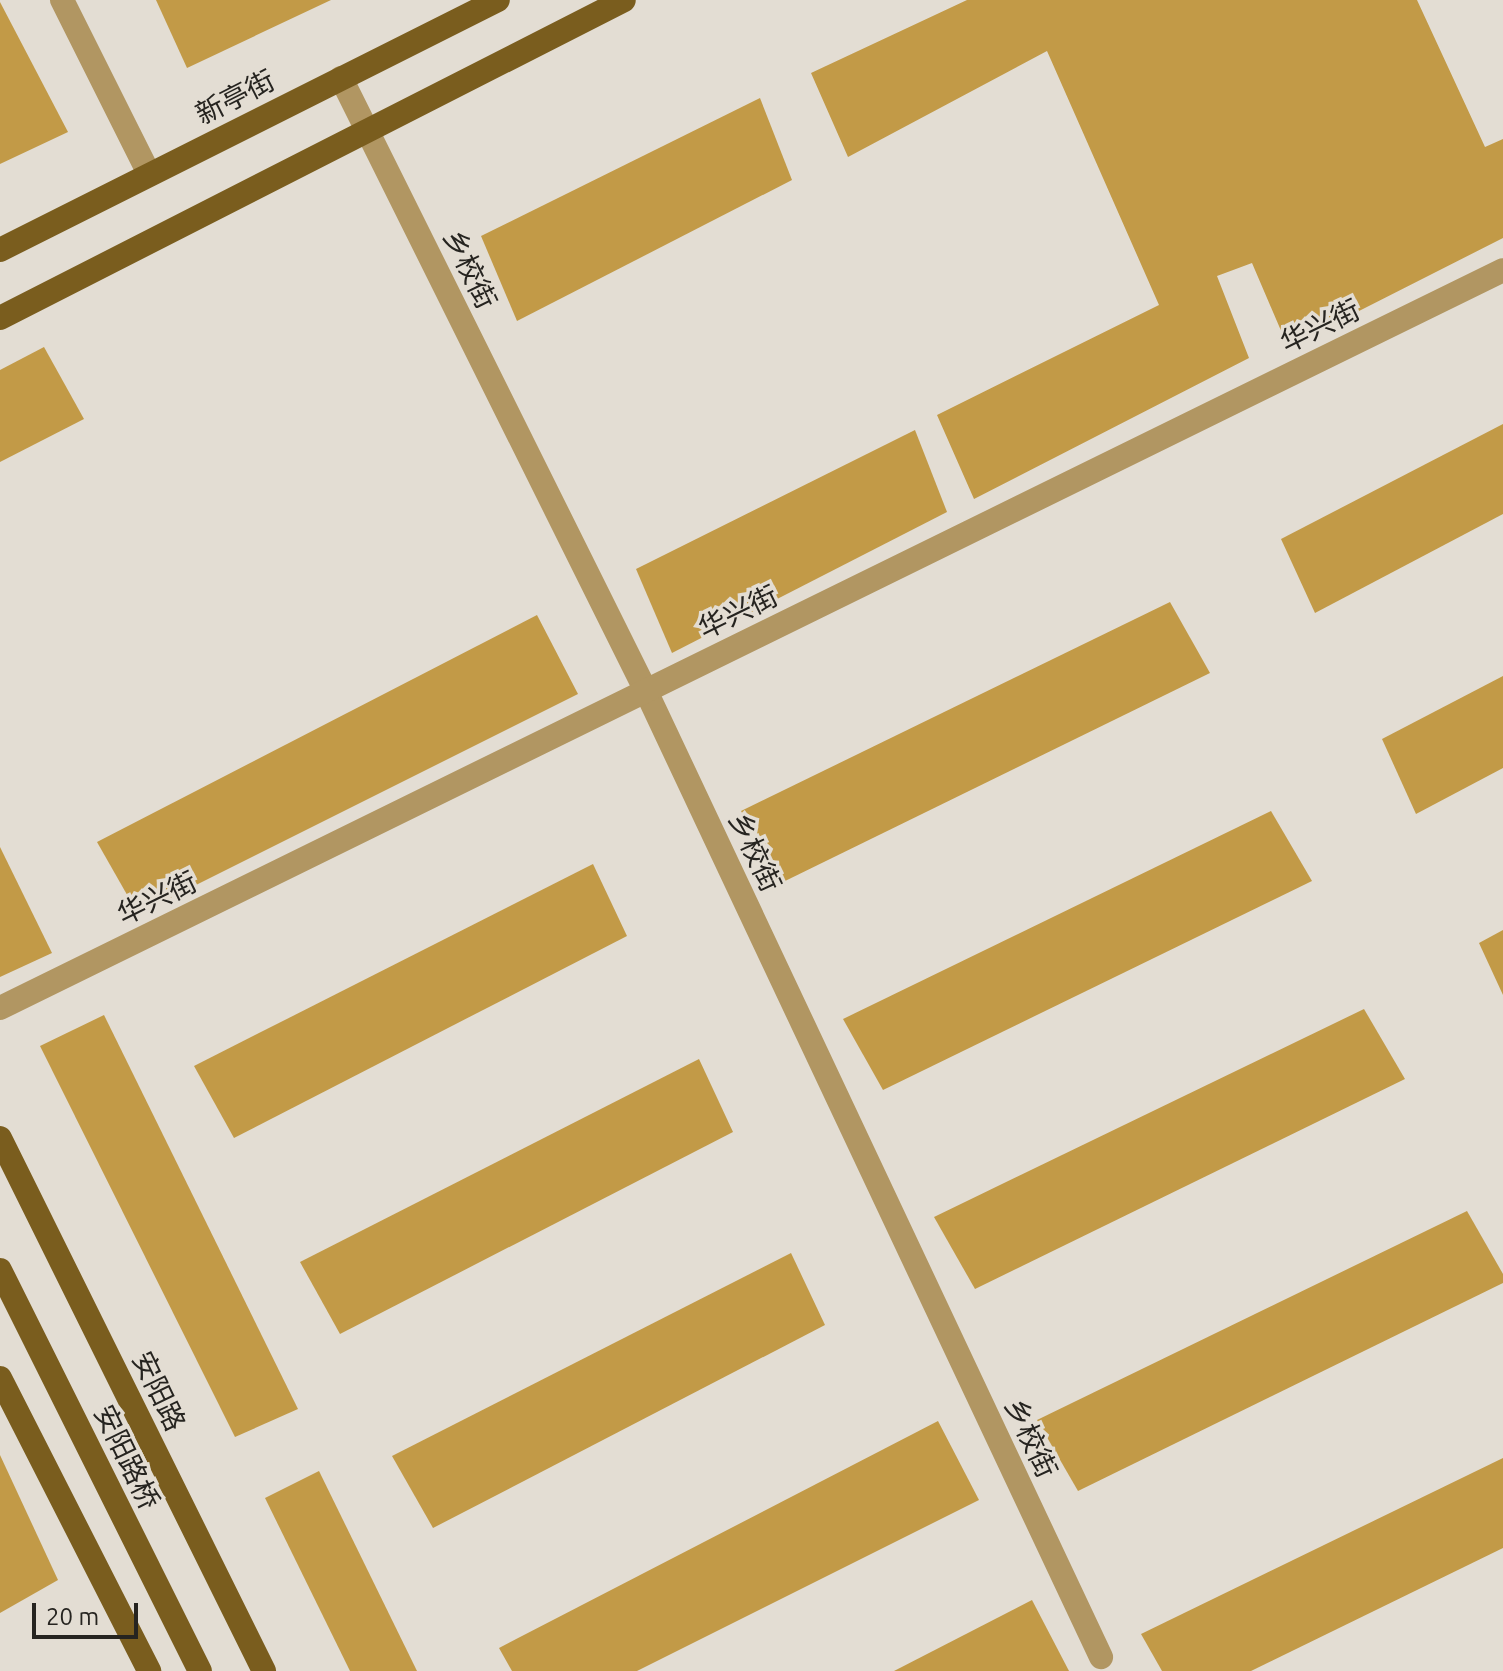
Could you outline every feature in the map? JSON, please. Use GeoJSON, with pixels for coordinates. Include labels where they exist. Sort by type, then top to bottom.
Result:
{"type":"FeatureCollection","features":[{"type":"Feature","properties":{"kind":"main road","name":"新亭街"},"geometry":{"type":"LineString","coordinates":[[0,250],[498,0]]}},
{"type":"Feature","properties":{"kind":"main road"},"geometry":{"type":"LineString","coordinates":[[0,318],[366,128],[624,0]]}},
{"type":"Feature","properties":{"kind":"main road","name":"安阳路"},"geometry":{"type":"LineString","coordinates":[[0,1138],[264,1671]]}},
{"type":"Feature","properties":{"kind":"main road","name":"安阳路桥"},"geometry":{"type":"LineString","coordinates":[[0,1270],[200,1671]]}},
{"type":"Feature","properties":{"kind":"main road"},"geometry":{"type":"LineString","coordinates":[[0,1378],[149,1671]]}},
{"type":"Feature","properties":{"kind":"street"},"geometry":{"type":"LineString","coordinates":[[62,0],[149,174]]}},
{"type":"Feature","properties":{"kind":"street","name":"乡校街"},"geometry":{"type":"LineString","coordinates":[[341,78],[646,691],[1101,1657]]}},
{"type":"Feature","properties":{"kind":"street","name":"华兴街"},"geometry":{"type":"LineString","coordinates":[[0,1008],[1503,270]]}},
{"type":"Feature","properties":{"kind":"building"},"geometry":{"type":"Polygon","coordinates":[[[156,0],[331,0],[187,68],[156,0]]]}},
{"type":"Feature","properties":{"kind":"building"},"geometry":{"type":"Polygon","coordinates":[[[967,0],[1417,0],[1485,147],[1503,139],[1503,238],[1288,347],[1252,263],[1217,276],[1249,358],[974,499],[937,415],[1159,305],[1047,51],[848,157],[811,73],[967,0]]]}},
{"type":"Feature","properties":{"kind":"building"},"geometry":{"type":"Polygon","coordinates":[[[0,2],[68,132],[0,164],[0,2]]]}},
{"type":"Feature","properties":{"kind":"building"},"geometry":{"type":"Polygon","coordinates":[[[760,98],[792,180],[517,321],[481,236],[760,98]]]}},
{"type":"Feature","properties":{"kind":"building"},"geometry":{"type":"Polygon","coordinates":[[[44,347],[84,419],[0,462],[0,370],[44,347]]]}},
{"type":"Feature","properties":{"kind":"building"},"geometry":{"type":"Polygon","coordinates":[[[1503,424],[1503,514],[1315,613],[1281,539],[1503,424]]]}},
{"type":"Feature","properties":{"kind":"building"},"geometry":{"type":"Polygon","coordinates":[[[915,430],[947,512],[672,653],[636,569],[915,430]]]}},
{"type":"Feature","properties":{"kind":"building"},"geometry":{"type":"Polygon","coordinates":[[[1170,602],[1210,673],[781,883],[741,811],[1170,602]]]}},
{"type":"Feature","properties":{"kind":"building"},"geometry":{"type":"Polygon","coordinates":[[[537,615],[578,694],[138,914],[97,842],[537,615]]]}},
{"type":"Feature","properties":{"kind":"building"},"geometry":{"type":"Polygon","coordinates":[[[1503,676],[1503,768],[1416,814],[1382,739],[1503,676]]]}},
{"type":"Feature","properties":{"kind":"building"},"geometry":{"type":"Polygon","coordinates":[[[1271,811],[1312,881],[883,1090],[843,1019],[1271,811]]]}},
{"type":"Feature","properties":{"kind":"building"},"geometry":{"type":"Polygon","coordinates":[[[0,847],[52,953],[0,977],[0,847]]]}},
{"type":"Feature","properties":{"kind":"building"},"geometry":{"type":"Polygon","coordinates":[[[593,864],[627,936],[234,1138],[194,1066],[593,864]]]}},
{"type":"Feature","properties":{"kind":"building"},"geometry":{"type":"Polygon","coordinates":[[[1503,930],[1503,995],[1479,943],[1503,930]]]}},
{"type":"Feature","properties":{"kind":"building"},"geometry":{"type":"Polygon","coordinates":[[[1364,1009],[1405,1079],[975,1289],[934,1217],[1364,1009]]]}},
{"type":"Feature","properties":{"kind":"building"},"geometry":{"type":"Polygon","coordinates":[[[104,1015],[298,1409],[235,1437],[40,1046],[104,1015]]]}},
{"type":"Feature","properties":{"kind":"building"},"geometry":{"type":"Polygon","coordinates":[[[699,1059],[733,1132],[340,1334],[300,1262],[699,1059]]]}},
{"type":"Feature","properties":{"kind":"building"},"geometry":{"type":"Polygon","coordinates":[[[1467,1211],[1503,1274],[1503,1283],[1078,1491],[1037,1420],[1467,1211]]]}},
{"type":"Feature","properties":{"kind":"building"},"geometry":{"type":"Polygon","coordinates":[[[791,1253],[825,1325],[433,1528],[392,1456],[791,1253]]]}},
{"type":"Feature","properties":{"kind":"building"},"geometry":{"type":"Polygon","coordinates":[[[938,1421],[979,1500],[637,1671],[512,1671],[499,1648],[938,1421]]]}},
{"type":"Feature","properties":{"kind":"building"},"geometry":{"type":"Polygon","coordinates":[[[0,1455],[58,1580],[0,1613],[0,1455]]]}},
{"type":"Feature","properties":{"kind":"building"},"geometry":{"type":"Polygon","coordinates":[[[1503,1458],[1503,1548],[1251,1671],[1162,1671],[1141,1634],[1503,1458]]]}},
{"type":"Feature","properties":{"kind":"building"},"geometry":{"type":"Polygon","coordinates":[[[319,1471],[417,1671],[350,1671],[265,1498],[319,1471]]]}},
{"type":"Feature","properties":{"kind":"building"},"geometry":{"type":"Polygon","coordinates":[[[1032,1600],[1069,1671],[894,1671],[1032,1600]]]}}]}
